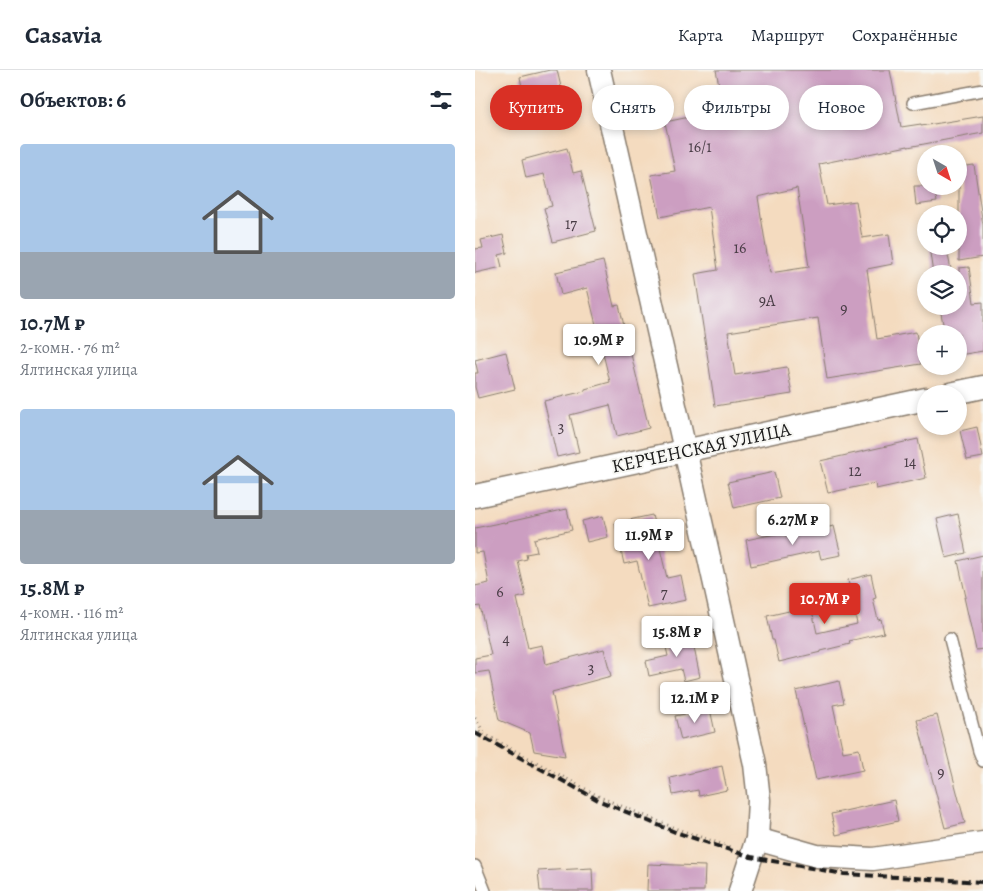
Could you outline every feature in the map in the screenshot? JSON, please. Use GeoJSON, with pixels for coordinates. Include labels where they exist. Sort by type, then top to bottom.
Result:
{"type":"FeatureCollection","features":[{"type":"Feature","properties":{"kind":"street"},"geometry":{"type":"LineString","coordinates":[[599,70],[755,764],[759,800],[755,847],[740,891]]}},
{"type":"Feature","properties":{"kind":"street"},"geometry":{"type":"LineString","coordinates":[[967,390],[983,387]]}},
{"type":"Feature","properties":{"kind":"street","name":"КЕРЧЕНСКАЯ УЛИЦА"},"geometry":{"type":"LineString","coordinates":[[475,496],[917,401]]}},
{"type":"Feature","properties":{"kind":"street"},"geometry":{"type":"LineString","coordinates":[[755,847],[817,856],[873,859],[981,838]]}},
{"type":"Feature","properties":{"kind":"lane"},"geometry":{"type":"LineString","coordinates":[[913,103],[983,90]]}},
{"type":"Feature","properties":{"kind":"lane"},"geometry":{"type":"LineString","coordinates":[[950,639],[983,761]]}},
{"type":"Feature","properties":{"kind":"lane"},"geometry":{"type":"LineString","coordinates":[[475,866],[485,891]]}},
{"type":"Feature","properties":{"kind":"path"},"geometry":{"type":"LineString","coordinates":[[475,718],[486,736]]}},
{"type":"Feature","properties":{"kind":"path"},"geometry":{"type":"LineString","coordinates":[[475,729],[602,798],[677,829],[755,847]]}},
{"type":"Feature","properties":{"kind":"building"},"geometry":{"type":"Polygon","coordinates":[[[557,70],[561,85],[522,85],[520,77],[557,70]]]}},
{"type":"Feature","properties":{"kind":"building"},"geometry":{"type":"Polygon","coordinates":[[[716,70],[890,70],[901,127],[921,124],[921,126],[983,116],[983,133],[819,164],[827,205],[856,201],[862,238],[889,234],[893,264],[867,269],[877,339],[916,332],[917,365],[827,379],[818,318],[728,332],[735,375],[787,367],[792,394],[715,406],[695,274],[718,270],[709,207],[660,217],[651,175],[675,171],[667,130],[674,130],[674,120],[684,118],[684,130],[789,130],[789,85],[719,85],[716,70]],[[797,188],[758,197],[770,273],[809,267],[797,188]]]}},
{"type":"Feature","properties":{"kind":"building"},"geometry":{"type":"Polygon","coordinates":[[[567,148],[573,173],[581,171],[596,231],[553,242],[544,208],[552,206],[544,174],[526,178],[522,160],[567,148]]]}},
{"type":"Feature","properties":{"kind":"building"},"geometry":{"type":"Polygon","coordinates":[[[974,165],[983,225],[983,257],[959,261],[959,255],[967,255],[967,205],[959,205],[959,195],[967,195],[967,166],[974,165]]]}},
{"type":"Feature","properties":{"kind":"building"},"geometry":{"type":"Polygon","coordinates":[[[914,186],[917,186],[917,195],[936,195],[937,202],[916,205],[914,186]]]}},
{"type":"Feature","properties":{"kind":"building"},"geometry":{"type":"Polygon","coordinates":[[[503,235],[507,253],[499,255],[502,267],[475,273],[475,249],[483,248],[481,240],[503,235]]]}},
{"type":"Feature","properties":{"kind":"building"},"geometry":{"type":"Polygon","coordinates":[[[930,255],[948,255],[950,265],[932,265],[930,255]]]}},
{"type":"Feature","properties":{"kind":"building"},"geometry":{"type":"Polygon","coordinates":[[[603,261],[614,306],[619,305],[649,428],[617,436],[610,405],[570,415],[579,452],[557,457],[544,401],[585,391],[585,389],[610,382],[587,288],[561,295],[556,272],[603,261]]]}},
{"type":"Feature","properties":{"kind":"building"},"geometry":{"type":"Polygon","coordinates":[[[967,267],[969,267],[974,303],[983,302],[983,351],[967,354],[967,325],[943,325],[941,315],[967,315],[967,267]]]}},
{"type":"Feature","properties":{"kind":"building"},"geometry":{"type":"Polygon","coordinates":[[[506,352],[515,389],[478,398],[475,387],[475,373],[478,373],[475,360],[506,352]]]}},
{"type":"Feature","properties":{"kind":"building"},"geometry":{"type":"Polygon","coordinates":[[[977,427],[983,457],[967,460],[961,435],[967,435],[967,429],[977,427]]]}},
{"type":"Feature","properties":{"kind":"building"},"geometry":{"type":"Polygon","coordinates":[[[918,439],[926,478],[876,489],[875,483],[828,493],[820,461],[918,439]]]}},
{"type":"Feature","properties":{"kind":"building"},"geometry":{"type":"Polygon","coordinates":[[[774,472],[780,498],[734,508],[728,482],[774,472]]]}},
{"type":"Feature","properties":{"kind":"building"},"geometry":{"type":"Polygon","coordinates":[[[567,509],[572,530],[534,539],[537,552],[526,554],[527,559],[518,561],[526,596],[517,598],[528,648],[542,645],[546,664],[604,649],[611,676],[552,692],[565,756],[534,751],[530,733],[499,720],[489,671],[475,673],[475,658],[491,655],[480,606],[475,607],[475,586],[489,583],[483,552],[475,553],[475,528],[567,509]]]}},
{"type":"Feature","properties":{"kind":"building"},"geometry":{"type":"Polygon","coordinates":[[[958,514],[966,553],[946,558],[937,519],[958,514]]]}},
{"type":"Feature","properties":{"kind":"building"},"geometry":{"type":"Polygon","coordinates":[[[652,515],[667,578],[681,575],[686,600],[648,608],[637,561],[624,564],[615,523],[652,515]]]}},
{"type":"Feature","properties":{"kind":"building"},"geometry":{"type":"Polygon","coordinates":[[[603,516],[608,537],[587,542],[582,521],[603,516]]]}},
{"type":"Feature","properties":{"kind":"building"},"geometry":{"type":"Polygon","coordinates":[[[834,526],[841,555],[821,559],[819,551],[751,566],[746,540],[785,532],[786,536],[834,526]]]}},
{"type":"Feature","properties":{"kind":"building"},"geometry":{"type":"Polygon","coordinates":[[[983,555],[983,649],[976,650],[958,561],[983,555]]]}},
{"type":"Feature","properties":{"kind":"building"},"geometry":{"type":"Polygon","coordinates":[[[871,574],[876,598],[873,599],[878,620],[881,619],[884,633],[849,641],[850,644],[779,662],[767,616],[811,606],[817,633],[857,624],[848,580],[871,574]]]}},
{"type":"Feature","properties":{"kind":"building"},"geometry":{"type":"Polygon","coordinates":[[[691,633],[700,677],[684,681],[681,669],[649,676],[646,661],[668,656],[664,639],[691,633]]]}},
{"type":"Feature","properties":{"kind":"building"},"geometry":{"type":"Polygon","coordinates":[[[839,681],[844,703],[833,705],[843,752],[859,749],[863,770],[816,780],[796,691],[839,681]]]}},
{"type":"Feature","properties":{"kind":"building"},"geometry":{"type":"Polygon","coordinates":[[[710,709],[715,732],[681,740],[675,716],[710,709]]]}},
{"type":"Feature","properties":{"kind":"building"},"geometry":{"type":"Polygon","coordinates":[[[937,715],[965,823],[945,828],[917,720],[937,715]]]}},
{"type":"Feature","properties":{"kind":"building"},"geometry":{"type":"Polygon","coordinates":[[[722,766],[727,790],[699,796],[698,790],[673,795],[670,778],[722,766]]]}},
{"type":"Feature","properties":{"kind":"building"},"geometry":{"type":"Polygon","coordinates":[[[894,800],[898,821],[836,835],[831,814],[894,800]]]}},
{"type":"Feature","properties":{"kind":"building"},"geometry":{"type":"Polygon","coordinates":[[[648,864],[705,866],[704,891],[647,891],[648,864]]]}},
{"type":"Feature","properties":{"kind":"building"},"geometry":{"type":"Polygon","coordinates":[[[592,868],[593,891],[540,891],[538,871],[592,868]]]}},
{"type":"Feature","properties":{"kind":"railway"},"geometry":{"type":"LineString","coordinates":[[475,733],[600,801],[675,832],[751,857],[844,874],[983,882]]}}]}
